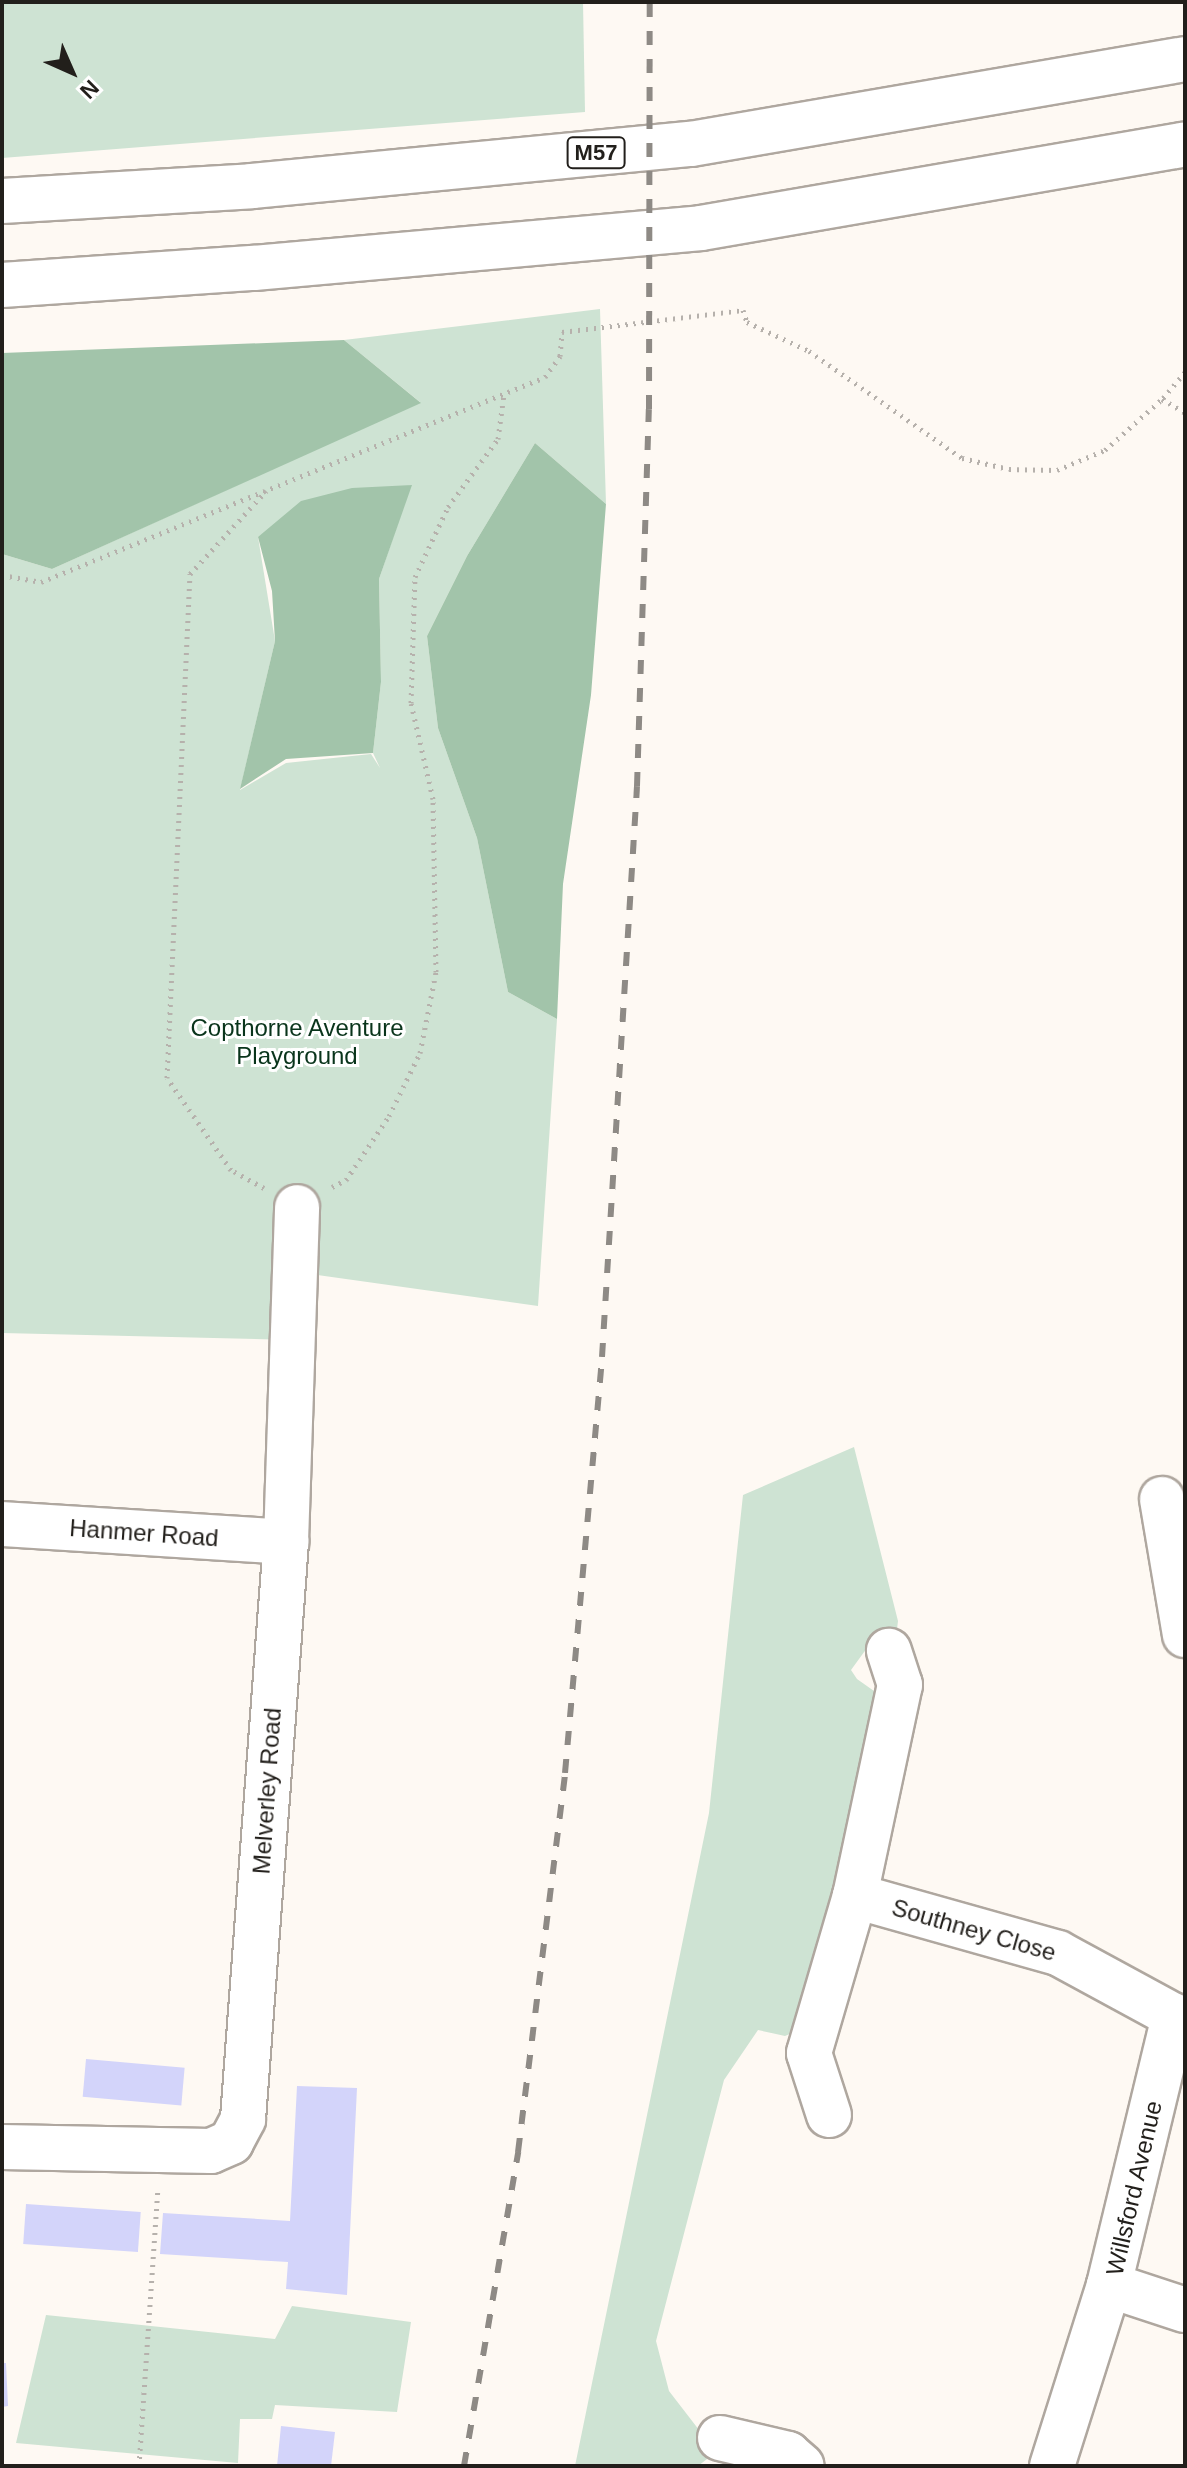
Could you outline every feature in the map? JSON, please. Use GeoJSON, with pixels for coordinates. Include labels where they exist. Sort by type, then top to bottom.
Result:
{"type":"FeatureCollection","features":[{"type":"Feature","properties":{"kind":"main road","name":"M57"},"geometry":{"type":"LineString","coordinates":[[2,201],[252,186],[691,144],[1185,59]]}},
{"type":"Feature","properties":{"kind":"main road"},"geometry":{"type":"LineString","coordinates":[[2,285],[254,268],[701,228],[1185,144]]}},
{"type":"Feature","properties":{"kind":"main road","name":"Melverley Road"},"geometry":{"type":"LineString","coordinates":[[2,2147],[211,2151],[231,2142],[243,2119],[286,1542],[297,1207]]}},
{"type":"Feature","properties":{"kind":"main road"},"geometry":{"type":"LineString","coordinates":[[1162,1499],[1185,1635]]}},
{"type":"Feature","properties":{"kind":"main road","name":"Hanmer Road"},"geometry":{"type":"LineString","coordinates":[[2,1524],[286,1542]]}},
{"type":"Feature","properties":{"kind":"main road"},"geometry":{"type":"LineString","coordinates":[[829,2115],[809,2053],[855,1896],[900,1685],[889,1651]]}},
{"type":"Feature","properties":{"kind":"main road","name":"Southney Close"},"geometry":{"type":"LineString","coordinates":[[855,1896],[1058,1953],[1180,2014]]}},
{"type":"Feature","properties":{"kind":"main road","name":"Willsford Avenue"},"geometry":{"type":"LineString","coordinates":[[1180,2014],[1109,2285],[1185,2310]]}},
{"type":"Feature","properties":{"kind":"main road"},"geometry":{"type":"LineString","coordinates":[[1052,2466],[1109,2285]]}},
{"type":"Feature","properties":{"kind":"main road"},"geometry":{"type":"LineString","coordinates":[[720,2438],[788,2454],[802,2466]]}},
{"type":"Feature","properties":{"kind":"path"},"geometry":{"type":"LineString","coordinates":[[2,575],[41,582],[545,377],[560,356],[562,332],[743,310],[747,322],[809,351],[962,458],[1009,469],[1057,470],[1105,450],[1162,399],[1185,372]]}},
{"type":"Feature","properties":{"kind":"path"},"geometry":{"type":"LineString","coordinates":[[297,1207],[346,1180],[389,1116],[420,1053],[436,972],[433,799],[411,703],[415,577],[448,507],[498,439],[504,394]]}},
{"type":"Feature","properties":{"kind":"path"},"geometry":{"type":"LineString","coordinates":[[1162,399],[1185,413]]}},
{"type":"Feature","properties":{"kind":"path"},"geometry":{"type":"LineString","coordinates":[[231,1170],[167,1078],[190,574],[266,491]]}},
{"type":"Feature","properties":{"kind":"path"},"geometry":{"type":"LineString","coordinates":[[139,2466],[161,2152]]}},
{"type":"Feature","properties":{"kind":"green space"},"geometry":{"type":"Polygon","coordinates":[[[2,2],[583,2],[585,112],[2,158],[2,2]]]}},
{"type":"Feature","properties":{"kind":"green space","name":"Copthorne Aventure Playground"},"geometry":{"type":"Polygon","coordinates":[[[600,309],[606,504],[535,443],[467,556],[427,636],[438,728],[477,838],[508,992],[557,1019],[538,1306],[296,1272],[293,1340],[2,1333],[2,554],[52,569],[420,402],[344,340],[600,309]],[[411,485],[258,537],[275,641],[240,790],[286,763],[371,754],[380,768],[373,753],[381,682],[379,579],[411,485]]]}},
{"type":"Feature","properties":{"kind":"green space"},"geometry":{"type":"Polygon","coordinates":[[[344,340],[421,403],[52,569],[2,554],[2,353],[344,340]]]}},
{"type":"Feature","properties":{"kind":"green space"},"geometry":{"type":"Polygon","coordinates":[[[535,443],[606,504],[591,695],[563,884],[557,1019],[508,992],[477,838],[438,728],[427,636],[467,556],[535,443]]]}},
{"type":"Feature","properties":{"kind":"green space"},"geometry":{"type":"Polygon","coordinates":[[[412,485],[379,579],[381,682],[373,753],[286,759],[240,789],[275,641],[272,591],[258,537],[301,501],[352,488],[412,485]]]}},
{"type":"Feature","properties":{"kind":"green space"},"geometry":{"type":"Polygon","coordinates":[[[854,1447],[898,1621],[897,1629],[867,1648],[851,1670],[857,1679],[874,1691],[880,1701],[841,1881],[797,2031],[785,2036],[758,2030],[724,2080],[656,2341],[669,2391],[716,2452],[698,2466],[575,2466],[709,1813],[743,1495],[854,1447]]]}},
{"type":"Feature","properties":{"kind":"green space"},"geometry":{"type":"Polygon","coordinates":[[[292,2306],[411,2322],[397,2412],[275,2405],[272,2419],[240,2419],[238,2463],[16,2443],[46,2315],[275,2339],[292,2306]]]}},
{"type":"Feature","properties":{"kind":"building"},"geometry":{"type":"Polygon","coordinates":[[[86,2059],[185,2068],[181,2105],[83,2097],[86,2059]]]}},
{"type":"Feature","properties":{"kind":"building"},"geometry":{"type":"Polygon","coordinates":[[[297,2086],[357,2088],[347,2295],[286,2289],[288,2262],[160,2254],[163,2213],[290,2221],[297,2086]]]}},
{"type":"Feature","properties":{"kind":"building"},"geometry":{"type":"Polygon","coordinates":[[[26,2204],[141,2212],[138,2252],[23,2244],[26,2204]]]}},
{"type":"Feature","properties":{"kind":"building"},"geometry":{"type":"Polygon","coordinates":[[[2,2363],[6,2363],[8,2406],[2,2407],[2,2363]]]}},
{"type":"Feature","properties":{"kind":"building"},"geometry":{"type":"Polygon","coordinates":[[[281,2426],[335,2432],[331,2466],[277,2466],[281,2426]]]}},
{"type":"Feature","properties":{"kind":"railway"},"geometry":{"type":"LineString","coordinates":[[464,2466],[518,2152],[565,1773],[602,1357],[637,786],[649,409],[650,2]]}}]}
